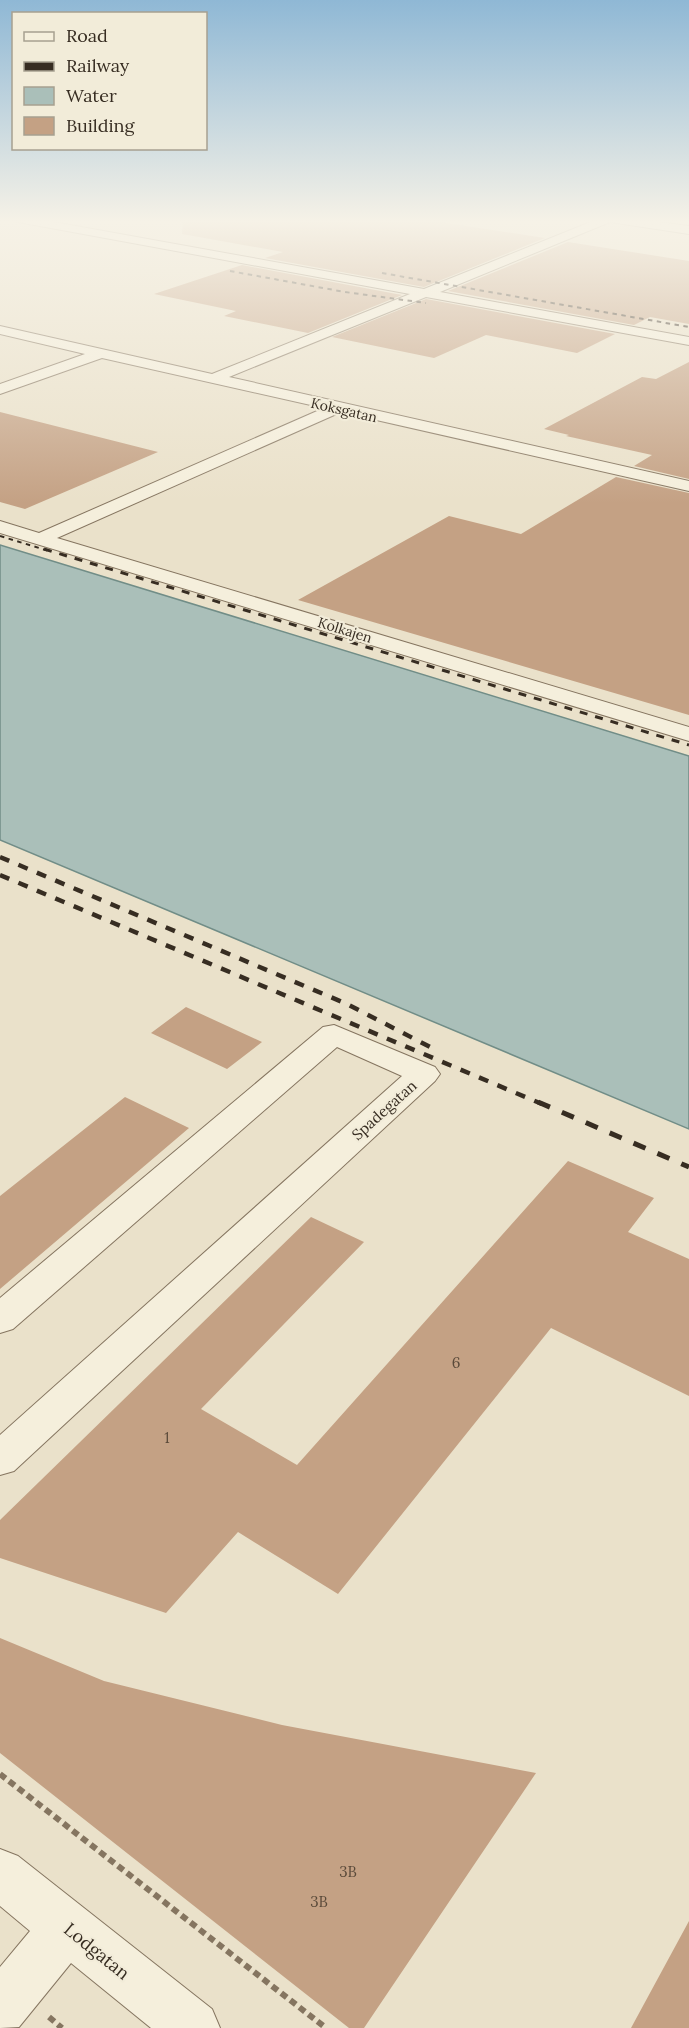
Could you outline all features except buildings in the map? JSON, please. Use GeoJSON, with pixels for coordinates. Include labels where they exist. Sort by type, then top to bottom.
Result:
{"type":"FeatureCollection","features":[{"type":"Feature","properties":{"kind":"street"},"geometry":{"type":"LineString","coordinates":[[212,379],[369,314]]}},
{"type":"Feature","properties":{"kind":"street"},"geometry":{"type":"LineString","coordinates":[[539,314],[689,341]]}},
{"type":"Feature","properties":{"kind":"street","name":"Koksgatan"},"geometry":{"type":"LineString","coordinates":[[0,330],[689,486]]}},
{"type":"Feature","properties":{"kind":"street"},"geometry":{"type":"LineString","coordinates":[[0,389],[101,353]]}},
{"type":"Feature","properties":{"kind":"street"},"geometry":{"type":"LineString","coordinates":[[40,539],[337,408]]}},
{"type":"Feature","properties":{"kind":"street","name":"Kolkajen"},"geometry":{"type":"LineString","coordinates":[[0,527],[689,734]]}},
{"type":"Feature","properties":{"kind":"street","name":"Spadegatan"},"geometry":{"type":"LineString","coordinates":[[0,1319],[334,1034],[424,1074],[0,1459]]}},
{"type":"Feature","properties":{"kind":"street","name":"Lodgatan"},"geometry":{"type":"LineString","coordinates":[[0,1874],[193,2028]]}},
{"type":"Feature","properties":{"kind":"street"},"geometry":{"type":"LineString","coordinates":[[0,2008],[67,1927]]}},
{"type":"Feature","properties":{"kind":"path"},"geometry":{"type":"LineString","coordinates":[[0,1774],[326,2028]]}},
{"type":"Feature","properties":{"kind":"water"},"geometry":{"type":"Polygon","coordinates":[[[0,545],[689,756],[689,1129],[0,840],[0,545]]]}},
{"type":"Feature","properties":{"kind":"railway"},"geometry":{"type":"LineString","coordinates":[[613,314],[689,327]]}},
{"type":"Feature","properties":{"kind":"railway"},"geometry":{"type":"LineString","coordinates":[[0,536],[49,551]]}},
{"type":"Feature","properties":{"kind":"railway"},"geometry":{"type":"LineString","coordinates":[[44,549],[689,745]]}},
{"type":"Feature","properties":{"kind":"railway"},"geometry":{"type":"LineString","coordinates":[[0,857],[347,1004],[432,1048]]}},
{"type":"Feature","properties":{"kind":"railway"},"geometry":{"type":"LineString","coordinates":[[0,875],[542,1104]]}},
{"type":"Feature","properties":{"kind":"railway"},"geometry":{"type":"LineString","coordinates":[[538,1102],[689,1167]]}}]}
